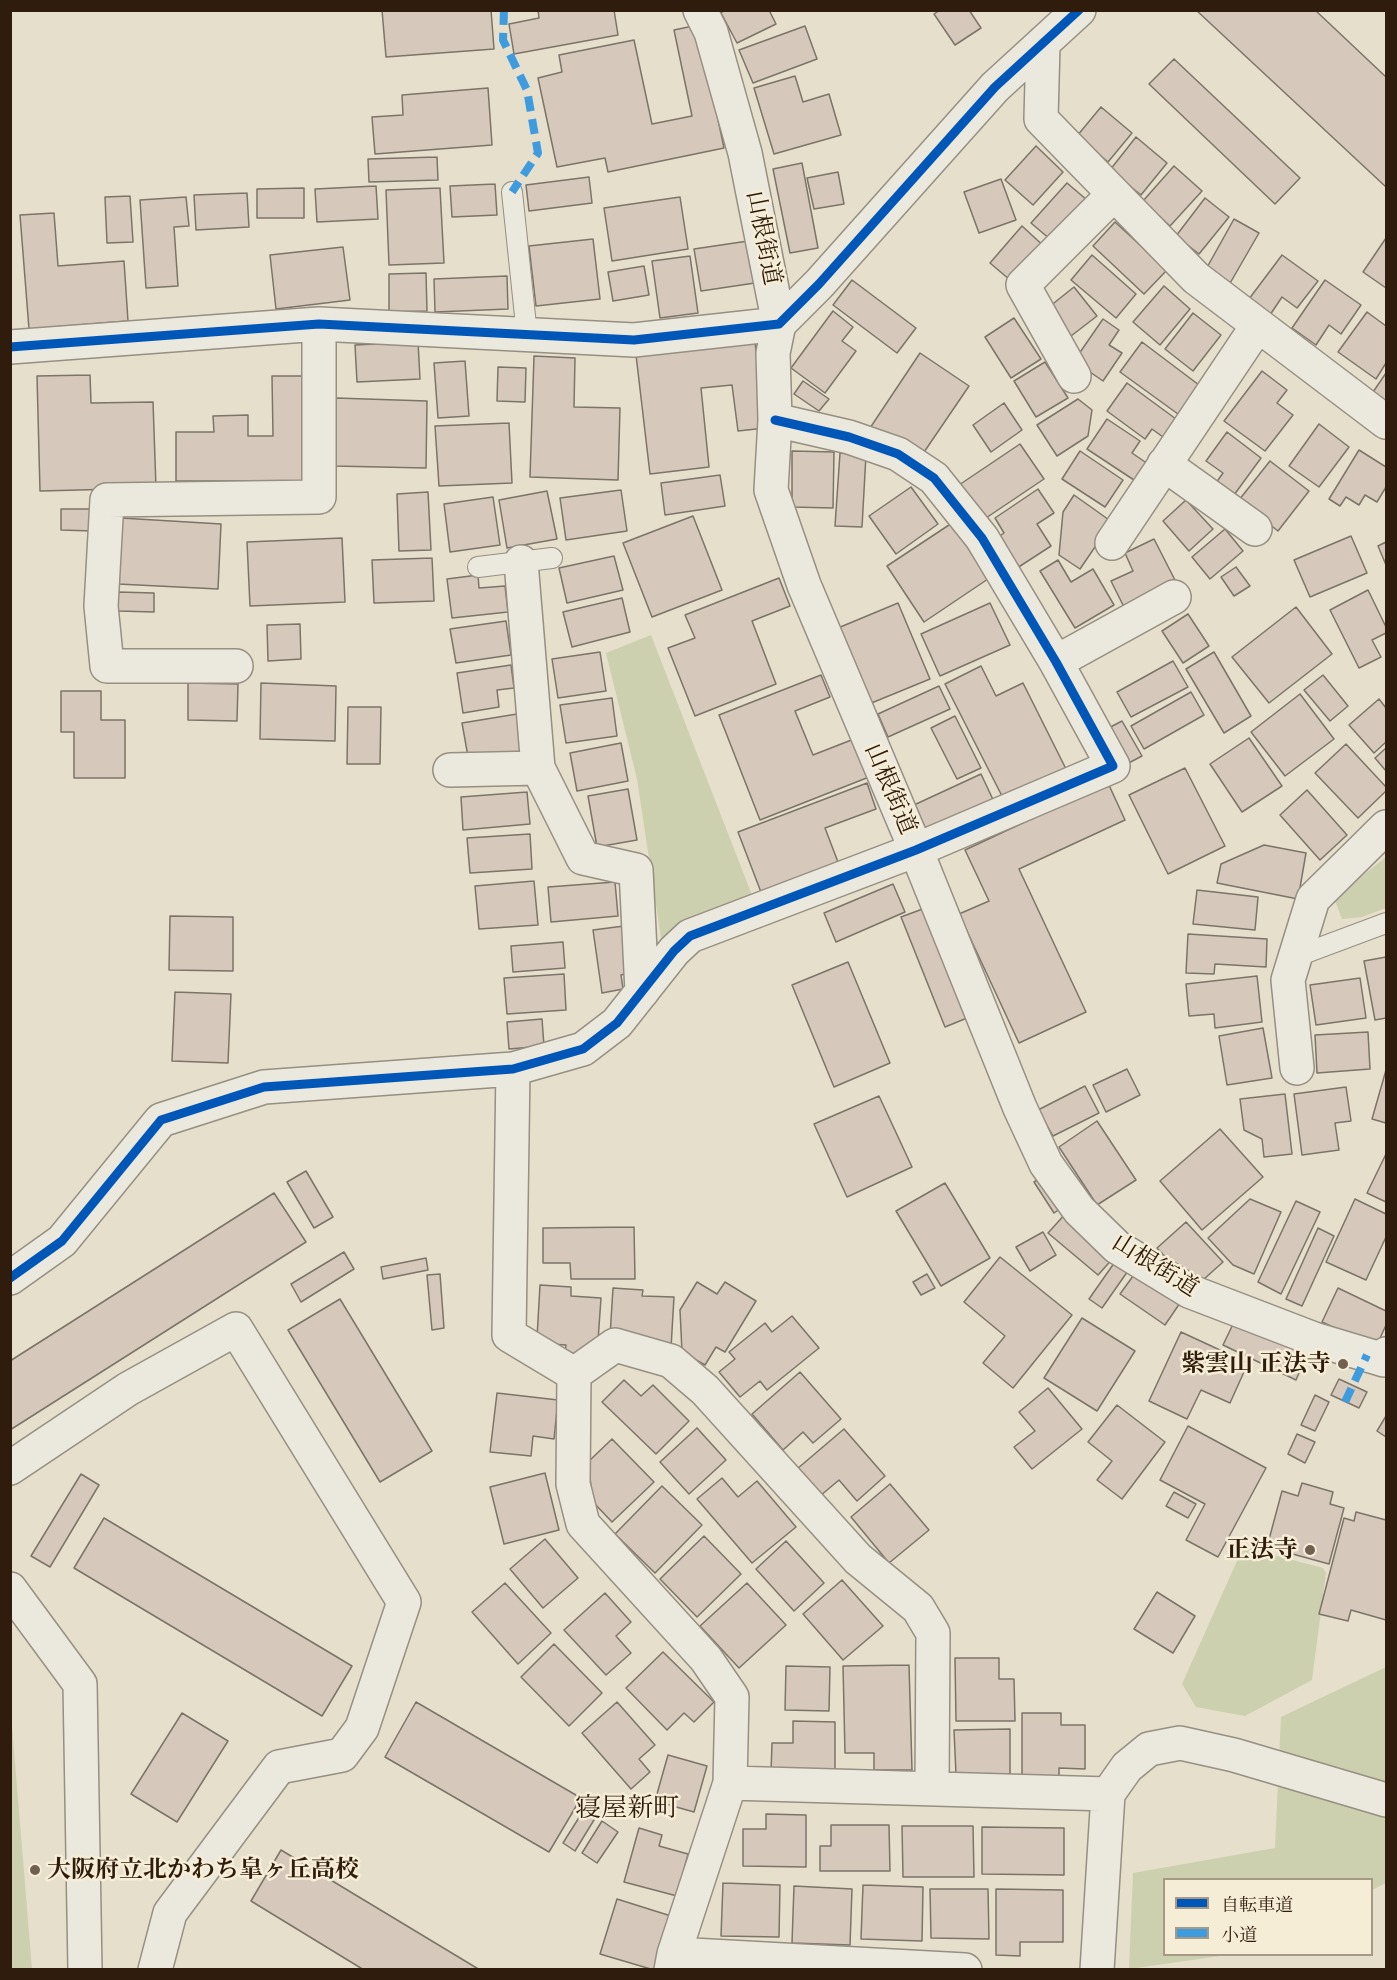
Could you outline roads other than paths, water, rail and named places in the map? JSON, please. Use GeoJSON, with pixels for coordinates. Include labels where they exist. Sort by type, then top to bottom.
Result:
{"type":"FeatureCollection","features":[{"type":"Feature","properties":{"kind":"street","name":"山根街道"},"geometry":{"type":"LineString","coordinates":[[700,10],[711,32],[745,153],[779,324],[773,353],[775,420],[771,490],[804,585],[916,850],[1020,1108],[1047,1164],[1079,1210],[1117,1247],[1189,1291],[1314,1339],[1384,1360],[1386,1354]]}},
{"type":"Feature","properties":{"kind":"street"},"geometry":{"type":"LineString","coordinates":[[10,347],[319,324],[634,340],[779,324],[819,284],[995,87],[1079,10]]}},
{"type":"Feature","properties":{"kind":"street"},"geometry":{"type":"LineString","coordinates":[[1043,45],[1041,119],[1196,278],[1386,422]]}},
{"type":"Feature","properties":{"kind":"street"},"geometry":{"type":"LineString","coordinates":[[1074,376],[1023,285],[1114,194]]}},
{"type":"Feature","properties":{"kind":"street"},"geometry":{"type":"LineString","coordinates":[[236,666],[107,666],[101,606],[107,501],[319,497],[319,324]]}},
{"type":"Feature","properties":{"kind":"street"},"geometry":{"type":"LineString","coordinates":[[1112,543],[1258,325]]}},
{"type":"Feature","properties":{"kind":"street"},"geometry":{"type":"LineString","coordinates":[[10,1278],[62,1241],[161,1120],[264,1087],[513,1069],[583,1049],[616,1023],[690,936],[916,850],[1113,766],[1056,662],[981,538],[933,478],[898,454],[849,437],[775,420]]}},
{"type":"Feature","properties":{"kind":"street"},"geometry":{"type":"LineString","coordinates":[[1164,464],[1255,529]]}},
{"type":"Feature","properties":{"kind":"street"},"geometry":{"type":"LineString","coordinates":[[537,560],[538,768],[584,858],[636,870],[642,992]]}},
{"type":"Feature","properties":{"kind":"street"},"geometry":{"type":"LineString","coordinates":[[1056,662],[1174,597]]}},
{"type":"Feature","properties":{"kind":"street"},"geometry":{"type":"LineString","coordinates":[[450,770],[538,768]]}},
{"type":"Feature","properties":{"kind":"street"},"geometry":{"type":"LineString","coordinates":[[1297,1068],[1288,980],[1312,899],[1386,827]]}},
{"type":"Feature","properties":{"kind":"street"},"geometry":{"type":"LineString","coordinates":[[513,1069],[509,1335],[574,1374]]}},
{"type":"Feature","properties":{"kind":"street"},"geometry":{"type":"LineString","coordinates":[[10,1468],[129,1389],[236,1329],[404,1602],[362,1728],[342,1755],[279,1767],[170,1913],[155,1970]]}},
{"type":"Feature","properties":{"kind":"street"},"geometry":{"type":"LineString","coordinates":[[574,1374],[615,1346],[671,1361],[705,1390],[858,1559],[918,1608],[933,1633],[932,1787]]}},
{"type":"Feature","properties":{"kind":"street"},"geometry":{"type":"LineString","coordinates":[[574,1374],[573,1484],[583,1524],[706,1659],[732,1697],[730,1783],[673,1962],[965,1970]]}},
{"type":"Feature","properties":{"kind":"street"},"geometry":{"type":"LineString","coordinates":[[10,1589],[80,1684],[85,1970]]}},
{"type":"Feature","properties":{"kind":"street"},"geometry":{"type":"LineString","coordinates":[[1097,1970],[1108,1794],[1127,1767],[1149,1749],[1180,1743],[1234,1755],[1386,1800]]}},
{"type":"Feature","properties":{"kind":"street"},"geometry":{"type":"LineString","coordinates":[[730,1783],[932,1787],[1108,1794]]}},
{"type":"Feature","properties":{"kind":"lane"},"geometry":{"type":"LineString","coordinates":[[512,192],[528,335]]}},
{"type":"Feature","properties":{"kind":"lane"},"geometry":{"type":"LineString","coordinates":[[478,567],[537,560]]}},
{"type":"Feature","properties":{"kind":"lane"},"geometry":{"type":"LineString","coordinates":[[1295,957],[1386,923]]}},
{"type":"Feature","properties":{"kind":"place","name":"紫雲山 正法寺"},"geometry":{"type":"Point","coordinates":[1343,1364]}},
{"type":"Feature","properties":{"kind":"place","name":"正法寺"},"geometry":{"type":"Point","coordinates":[1310,1550]}},
{"type":"Feature","properties":{"kind":"place","name":"大阪府立北かわち皐ヶ丘高校"},"geometry":{"type":"Point","coordinates":[35,1870]}},
{"type":"Feature","properties":{"kind":"district","name":"寝屋新町"},"geometry":{"type":"Point","coordinates":[627,1809]}}]}
